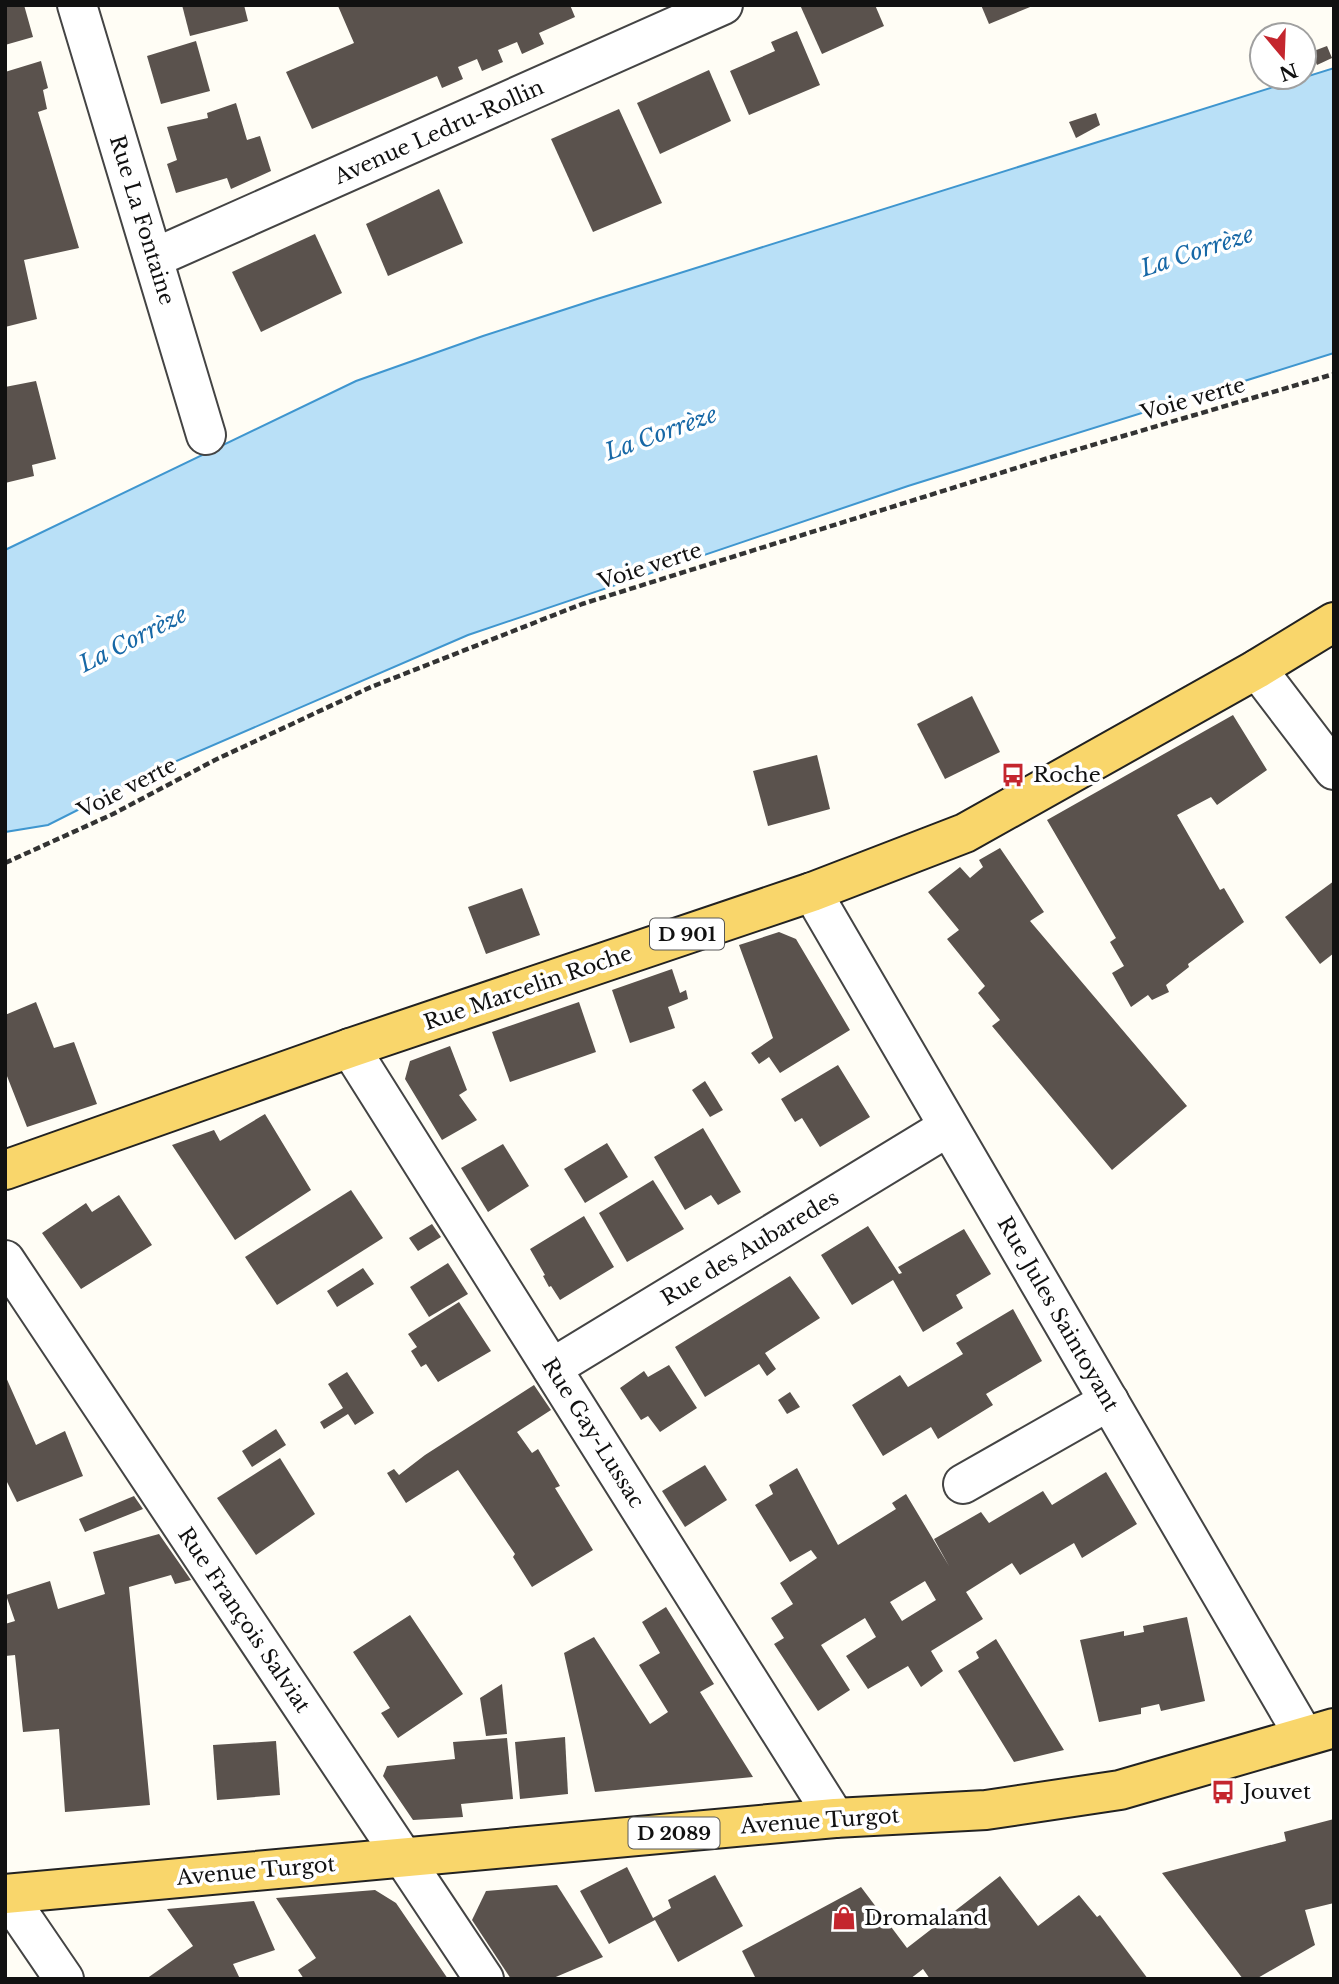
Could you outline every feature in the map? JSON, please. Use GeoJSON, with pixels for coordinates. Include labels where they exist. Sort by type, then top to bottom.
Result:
{"type":"FeatureCollection","features":[{"type":"Feature","properties":{"kind":"main road","name":"Rue Marcelin Roche"},"geometry":{"type":"LineString","coordinates":[[5,1170],[350,1048],[812,892],[965,833],[1257,669],[1334,622]]}},
{"type":"Feature","properties":{"kind":"main road","name":"Avenue Turgot"},"geometry":{"type":"LineString","coordinates":[[6,1894],[835,1818],[986,1810],[1120,1790],[1319,1732]]}},
{"type":"Feature","properties":{"kind":"street","name":"Rue La Fontaine"},"geometry":{"type":"LineString","coordinates":[[77,5],[206,435]]}},
{"type":"Feature","properties":{"kind":"street","name":"Avenue Ledru-Rollin"},"geometry":{"type":"LineString","coordinates":[[155,258],[723,5]]}},
{"type":"Feature","properties":{"kind":"street"},"geometry":{"type":"LineString","coordinates":[[1257,669],[1334,770]]}},
{"type":"Feature","properties":{"kind":"street","name":"Rue Jules Saintoyant"},"geometry":{"type":"LineString","coordinates":[[812,892],[1109,1401],[1319,1732]]}},
{"type":"Feature","properties":{"kind":"street","name":"Rue Gay-Lussac"},"geometry":{"type":"LineString","coordinates":[[350,1048],[835,1818]]}},
{"type":"Feature","properties":{"kind":"street","name":"Rue des Aubaredes"},"geometry":{"type":"LineString","coordinates":[[552,1368],[948,1127]]}},
{"type":"Feature","properties":{"kind":"street","name":"Rue François Salviat"},"geometry":{"type":"LineString","coordinates":[[5,1260],[484,1979]]}},
{"type":"Feature","properties":{"kind":"street"},"geometry":{"type":"LineString","coordinates":[[963,1484],[1109,1401]]}},
{"type":"Feature","properties":{"kind":"street"},"geometry":{"type":"LineString","coordinates":[[6,1894],[64,1979]]}},
{"type":"Feature","properties":{"kind":"path","name":"Voie verte"},"geometry":{"type":"LineString","coordinates":[[5,863],[113,814],[215,760],[371,687],[582,604],[1045,459],[1334,374]]}},
{"type":"Feature","properties":{"kind":"water","name":"La Corrèze"},"geometry":{"type":"Polygon","coordinates":[[[1334,68],[1334,353],[908,486],[468,635],[165,766],[48,825],[5,832],[5,550],[356,381],[597,299],[1261,91],[1318,91],[1318,73],[1334,68]]]}},
{"type":"Feature","properties":{"kind":"building"},"geometry":{"type":"Polygon","coordinates":[[[5,5],[24,5],[33,37],[5,45],[5,5]]]}},
{"type":"Feature","properties":{"kind":"building"},"geometry":{"type":"Polygon","coordinates":[[[182,5],[244,5],[248,21],[190,36],[182,5]]]}},
{"type":"Feature","properties":{"kind":"building"},"geometry":{"type":"Polygon","coordinates":[[[570,5],[575,17],[539,33],[544,44],[522,54],[517,42],[498,50],[503,62],[482,71],[477,59],[458,67],[463,79],[442,88],[437,76],[312,129],[286,72],[354,43],[338,6],[570,5]]]}},
{"type":"Feature","properties":{"kind":"building"},"geometry":{"type":"Polygon","coordinates":[[[800,5],[875,5],[884,26],[822,54],[800,5]]]}},
{"type":"Feature","properties":{"kind":"building"},"geometry":{"type":"Polygon","coordinates":[[[981,5],[1035,5],[989,24],[981,5]]]}},
{"type":"Feature","properties":{"kind":"building"},"geometry":{"type":"Polygon","coordinates":[[[797,31],[820,85],[749,115],[730,71],[775,51],[771,42],[797,31]]]}},
{"type":"Feature","properties":{"kind":"building"},"geometry":{"type":"Polygon","coordinates":[[[196,41],[210,91],[161,104],[147,56],[196,41]]]}},
{"type":"Feature","properties":{"kind":"building"},"geometry":{"type":"Polygon","coordinates":[[[1327,46],[1332,58],[1318,65],[1318,49],[1327,46]]]}},
{"type":"Feature","properties":{"kind":"building"},"geometry":{"type":"Polygon","coordinates":[[[41,61],[48,88],[43,90],[47,109],[38,112],[79,248],[24,260],[37,319],[5,327],[5,72],[41,61]]]}},
{"type":"Feature","properties":{"kind":"building"},"geometry":{"type":"Polygon","coordinates":[[[709,70],[731,121],[660,154],[637,103],[709,70]]]}},
{"type":"Feature","properties":{"kind":"building"},"geometry":{"type":"Polygon","coordinates":[[[236,103],[247,140],[260,136],[271,171],[231,189],[227,178],[176,193],[167,164],[177,160],[167,127],[208,118],[207,113],[236,103]]]}},
{"type":"Feature","properties":{"kind":"building"},"geometry":{"type":"Polygon","coordinates":[[[619,109],[662,203],[593,232],[551,139],[619,109]]]}},
{"type":"Feature","properties":{"kind":"building"},"geometry":{"type":"Polygon","coordinates":[[[1096,113],[1100,125],[1076,138],[1069,122],[1096,113]]]}},
{"type":"Feature","properties":{"kind":"building"},"geometry":{"type":"Polygon","coordinates":[[[439,189],[463,243],[388,276],[366,224],[439,189]]]}},
{"type":"Feature","properties":{"kind":"building"},"geometry":{"type":"Polygon","coordinates":[[[315,234],[342,293],[261,332],[232,272],[315,234]]]}},
{"type":"Feature","properties":{"kind":"building"},"geometry":{"type":"Polygon","coordinates":[[[36,381],[56,459],[32,465],[34,476],[5,483],[5,387],[36,381]]]}},
{"type":"Feature","properties":{"kind":"building"},"geometry":{"type":"Polygon","coordinates":[[[972,696],[1000,752],[945,779],[917,724],[972,696]]]}},
{"type":"Feature","properties":{"kind":"building"},"geometry":{"type":"Polygon","coordinates":[[[1233,715],[1267,770],[1217,805],[1211,797],[1177,815],[1220,890],[1224,888],[1244,922],[1188,964],[1189,967],[1166,985],[1169,992],[1152,1000],[1148,995],[1131,1007],[1112,973],[1124,966],[1110,942],[1116,938],[1047,820],[1233,715]]]}},
{"type":"Feature","properties":{"kind":"building"},"geometry":{"type":"Polygon","coordinates":[[[817,755],[830,809],[768,826],[753,771],[817,755]]]}},
{"type":"Feature","properties":{"kind":"building"},"geometry":{"type":"Polygon","coordinates":[[[1000,848],[1044,912],[1030,921],[1187,1106],[1112,1170],[992,1026],[1000,1020],[978,993],[985,986],[947,939],[959,930],[928,892],[960,867],[970,878],[983,867],[979,860],[1000,848]]]}},
{"type":"Feature","properties":{"kind":"building"},"geometry":{"type":"Polygon","coordinates":[[[1334,881],[1334,953],[1320,964],[1285,917],[1334,881]]]}},
{"type":"Feature","properties":{"kind":"building"},"geometry":{"type":"Polygon","coordinates":[[[522,888],[540,935],[486,954],[468,907],[522,888]]]}},
{"type":"Feature","properties":{"kind":"building"},"geometry":{"type":"Polygon","coordinates":[[[779,932],[796,939],[850,1030],[780,1073],[769,1057],[759,1064],[751,1053],[773,1038],[739,945],[779,932]]]}},
{"type":"Feature","properties":{"kind":"building"},"geometry":{"type":"Polygon","coordinates":[[[672,969],[680,993],[686,990],[688,999],[668,1007],[675,1028],[630,1043],[612,990],[672,969]]]}},
{"type":"Feature","properties":{"kind":"building"},"geometry":{"type":"Polygon","coordinates":[[[36,1002],[54,1048],[74,1042],[97,1104],[27,1127],[5,1071],[5,1015],[36,1002]]]}},
{"type":"Feature","properties":{"kind":"building"},"geometry":{"type":"Polygon","coordinates":[[[579,1002],[596,1052],[510,1082],[492,1032],[579,1002]]]}},
{"type":"Feature","properties":{"kind":"building"},"geometry":{"type":"Polygon","coordinates":[[[450,1046],[467,1090],[459,1095],[477,1120],[442,1140],[405,1079],[410,1061],[450,1046]]]}},
{"type":"Feature","properties":{"kind":"building"},"geometry":{"type":"Polygon","coordinates":[[[838,1065],[870,1117],[820,1147],[802,1118],[795,1122],[781,1099],[838,1065]]]}},
{"type":"Feature","properties":{"kind":"building"},"geometry":{"type":"Polygon","coordinates":[[[705,1081],[723,1110],[710,1117],[692,1090],[705,1081]]]}},
{"type":"Feature","properties":{"kind":"building"},"geometry":{"type":"Polygon","coordinates":[[[265,1114],[311,1190],[235,1240],[172,1145],[214,1130],[220,1141],[265,1114]]]}},
{"type":"Feature","properties":{"kind":"building"},"geometry":{"type":"Polygon","coordinates":[[[703,1128],[741,1192],[718,1205],[711,1195],[685,1210],[654,1157],[703,1128]]]}},
{"type":"Feature","properties":{"kind":"building"},"geometry":{"type":"Polygon","coordinates":[[[607,1143],[628,1177],[585,1203],[564,1169],[607,1143]]]}},
{"type":"Feature","properties":{"kind":"building"},"geometry":{"type":"Polygon","coordinates":[[[503,1144],[529,1186],[488,1212],[461,1168],[503,1144]]]}},
{"type":"Feature","properties":{"kind":"building"},"geometry":{"type":"Polygon","coordinates":[[[653,1180],[684,1229],[627,1262],[599,1213],[653,1180]]]}},
{"type":"Feature","properties":{"kind":"building"},"geometry":{"type":"Polygon","coordinates":[[[351,1190],[383,1238],[277,1305],[245,1257],[351,1190]]]}},
{"type":"Feature","properties":{"kind":"building"},"geometry":{"type":"Polygon","coordinates":[[[119,1195],[152,1245],[81,1289],[42,1233],[86,1203],[92,1212],[119,1195]]]}},
{"type":"Feature","properties":{"kind":"building"},"geometry":{"type":"Polygon","coordinates":[[[584,1216],[614,1267],[560,1300],[551,1286],[549,1287],[530,1249],[584,1216]]]}},
{"type":"Feature","properties":{"kind":"building"},"geometry":{"type":"Polygon","coordinates":[[[432,1224],[441,1237],[418,1251],[409,1238],[432,1224]]]}},
{"type":"Feature","properties":{"kind":"building"},"geometry":{"type":"Polygon","coordinates":[[[868,1226],[899,1274],[902,1273],[898,1267],[964,1229],[991,1274],[956,1295],[963,1308],[923,1332],[893,1280],[852,1305],[821,1255],[868,1226]]]}},
{"type":"Feature","properties":{"kind":"building"},"geometry":{"type":"Polygon","coordinates":[[[448,1263],[468,1294],[429,1317],[410,1287],[448,1263]]]}},
{"type":"Feature","properties":{"kind":"building"},"geometry":{"type":"Polygon","coordinates":[[[363,1268],[374,1284],[337,1307],[327,1291],[363,1268]]]}},
{"type":"Feature","properties":{"kind":"building"},"geometry":{"type":"Polygon","coordinates":[[[790,1276],[820,1318],[765,1353],[776,1369],[767,1376],[759,1364],[705,1397],[675,1347],[790,1276]]]}},
{"type":"Feature","properties":{"kind":"building"},"geometry":{"type":"Polygon","coordinates":[[[459,1302],[491,1351],[438,1382],[426,1364],[421,1367],[411,1351],[417,1347],[408,1334],[459,1302]]]}},
{"type":"Feature","properties":{"kind":"building"},"geometry":{"type":"Polygon","coordinates":[[[1013,1309],[1042,1361],[986,1394],[993,1405],[938,1439],[931,1427],[883,1456],[852,1405],[900,1375],[908,1387],[963,1354],[956,1343],[1013,1309]]]}},
{"type":"Feature","properties":{"kind":"building"},"geometry":{"type":"Polygon","coordinates":[[[669,1365],[697,1408],[660,1432],[648,1416],[641,1420],[620,1388],[644,1371],[648,1377],[669,1365]]]}},
{"type":"Feature","properties":{"kind":"building"},"geometry":{"type":"Polygon","coordinates":[[[347,1372],[374,1413],[355,1425],[348,1414],[324,1429],[320,1422],[343,1408],[328,1384],[347,1372]]]}},
{"type":"Feature","properties":{"kind":"building"},"geometry":{"type":"Polygon","coordinates":[[[5,1375],[36,1445],[65,1431],[83,1476],[17,1502],[5,1478],[5,1375]]]}},
{"type":"Feature","properties":{"kind":"building"},"geometry":{"type":"Polygon","coordinates":[[[534,1385],[551,1410],[517,1432],[532,1453],[538,1449],[560,1486],[555,1488],[593,1550],[532,1587],[513,1557],[515,1554],[458,1470],[406,1503],[387,1473],[394,1469],[399,1475],[425,1455],[534,1385]]]}},
{"type":"Feature","properties":{"kind":"building"},"geometry":{"type":"Polygon","coordinates":[[[790,1392],[800,1407],[787,1414],[778,1400],[790,1392]]]}},
{"type":"Feature","properties":{"kind":"building"},"geometry":{"type":"Polygon","coordinates":[[[276,1429],[286,1445],[252,1467],[242,1451],[276,1429]]]}},
{"type":"Feature","properties":{"kind":"building"},"geometry":{"type":"Polygon","coordinates":[[[280,1458],[315,1514],[256,1555],[217,1498],[280,1458]]]}},
{"type":"Feature","properties":{"kind":"building"},"geometry":{"type":"Polygon","coordinates":[[[705,1465],[727,1500],[685,1527],[662,1491],[705,1465]]]}},
{"type":"Feature","properties":{"kind":"building"},"geometry":{"type":"Polygon","coordinates":[[[797,1468],[838,1545],[896,1509],[892,1503],[906,1494],[949,1566],[934,1539],[981,1512],[989,1523],[1043,1491],[1052,1505],[1106,1472],[1137,1524],[1082,1558],[1074,1543],[1020,1575],[1012,1563],[966,1592],[983,1619],[931,1651],[943,1671],[921,1687],[908,1666],[868,1689],[846,1656],[876,1637],[865,1618],[821,1645],[850,1690],[818,1711],[774,1644],[784,1638],[771,1618],[793,1604],[780,1583],[817,1558],[811,1550],[790,1562],[755,1505],[773,1494],[769,1485],[797,1468]],[[925,1581],[890,1602],[902,1621],[936,1600],[925,1581]]]}},
{"type":"Feature","properties":{"kind":"building"},"geometry":{"type":"Polygon","coordinates":[[[134,1496],[143,1509],[85,1532],[79,1519],[134,1496]]]}},
{"type":"Feature","properties":{"kind":"building"},"geometry":{"type":"Polygon","coordinates":[[[159,1534],[191,1580],[175,1584],[171,1575],[129,1587],[150,1805],[65,1812],[59,1729],[23,1732],[15,1655],[5,1656],[5,1624],[15,1621],[6,1595],[50,1581],[58,1609],[105,1594],[93,1552],[159,1534]]]}},
{"type":"Feature","properties":{"kind":"building"},"geometry":{"type":"Polygon","coordinates":[[[666,1607],[714,1684],[700,1692],[753,1777],[595,1792],[564,1653],[594,1637],[650,1724],[668,1712],[639,1665],[660,1653],[642,1622],[666,1607]]]}},
{"type":"Feature","properties":{"kind":"building"},"geometry":{"type":"Polygon","coordinates":[[[410,1615],[463,1694],[398,1738],[381,1713],[390,1708],[353,1652],[410,1615]]]}},
{"type":"Feature","properties":{"kind":"building"},"geometry":{"type":"Polygon","coordinates":[[[1187,1617],[1205,1701],[1161,1711],[1159,1704],[1141,1708],[1141,1714],[1099,1722],[1080,1640],[1124,1631],[1124,1636],[1144,1632],[1143,1626],[1187,1617]]]}},
{"type":"Feature","properties":{"kind":"building"},"geometry":{"type":"Polygon","coordinates":[[[996,1639],[1064,1750],[1014,1762],[958,1671],[979,1658],[976,1652],[996,1639]]]}},
{"type":"Feature","properties":{"kind":"building"},"geometry":{"type":"Polygon","coordinates":[[[502,1684],[507,1734],[486,1736],[480,1698],[502,1684]]]}},
{"type":"Feature","properties":{"kind":"building"},"geometry":{"type":"Polygon","coordinates":[[[565,1737],[568,1794],[520,1799],[515,1742],[565,1737]]]}},
{"type":"Feature","properties":{"kind":"building"},"geometry":{"type":"Polygon","coordinates":[[[507,1738],[513,1799],[461,1804],[463,1817],[413,1820],[383,1776],[387,1766],[455,1759],[453,1742],[507,1738]]]}},
{"type":"Feature","properties":{"kind":"building"},"geometry":{"type":"Polygon","coordinates":[[[276,1741],[280,1795],[217,1800],[213,1745],[276,1741]]]}},
{"type":"Feature","properties":{"kind":"building"},"geometry":{"type":"Polygon","coordinates":[[[1334,1819],[1334,1903],[1305,1910],[1315,1945],[1256,1979],[1243,1979],[1162,1873],[1286,1841],[1284,1832],[1334,1819]]]}},
{"type":"Feature","properties":{"kind":"building"},"geometry":{"type":"Polygon","coordinates":[[[627,1867],[653,1918],[671,1908],[668,1900],[715,1875],[743,1926],[678,1962],[655,1920],[609,1944],[580,1891],[627,1867]]]}},
{"type":"Feature","properties":{"kind":"building"},"geometry":{"type":"Polygon","coordinates":[[[1000,1876],[1038,1926],[1079,1895],[1097,1917],[1100,1915],[1148,1979],[930,1979],[923,1969],[910,1979],[756,1979],[742,1951],[861,1887],[907,1948],[1000,1876]]]}},
{"type":"Feature","properties":{"kind":"building"},"geometry":{"type":"Polygon","coordinates":[[[557,1885],[603,1957],[551,1979],[511,1979],[472,1920],[486,1891],[557,1885]]]}},
{"type":"Feature","properties":{"kind":"building"},"geometry":{"type":"Polygon","coordinates":[[[375,1890],[396,1903],[448,1979],[304,1979],[298,1970],[316,1958],[276,1898],[375,1890]]]}},
{"type":"Feature","properties":{"kind":"building"},"geometry":{"type":"Polygon","coordinates":[[[254,1901],[275,1950],[233,1964],[240,1979],[146,1979],[193,1946],[167,1909],[254,1901]]]}},
{"type":"Feature","properties":{"kind":"place","name":"Roche"},"geometry":{"type":"Point","coordinates":[1013,775]}},
{"type":"Feature","properties":{"kind":"place","name":"Jouvet"},"geometry":{"type":"Point","coordinates":[1223,1792]}},
{"type":"Feature","properties":{"kind":"place","name":"Dromaland"},"geometry":{"type":"Point","coordinates":[844,1918]}}]}
